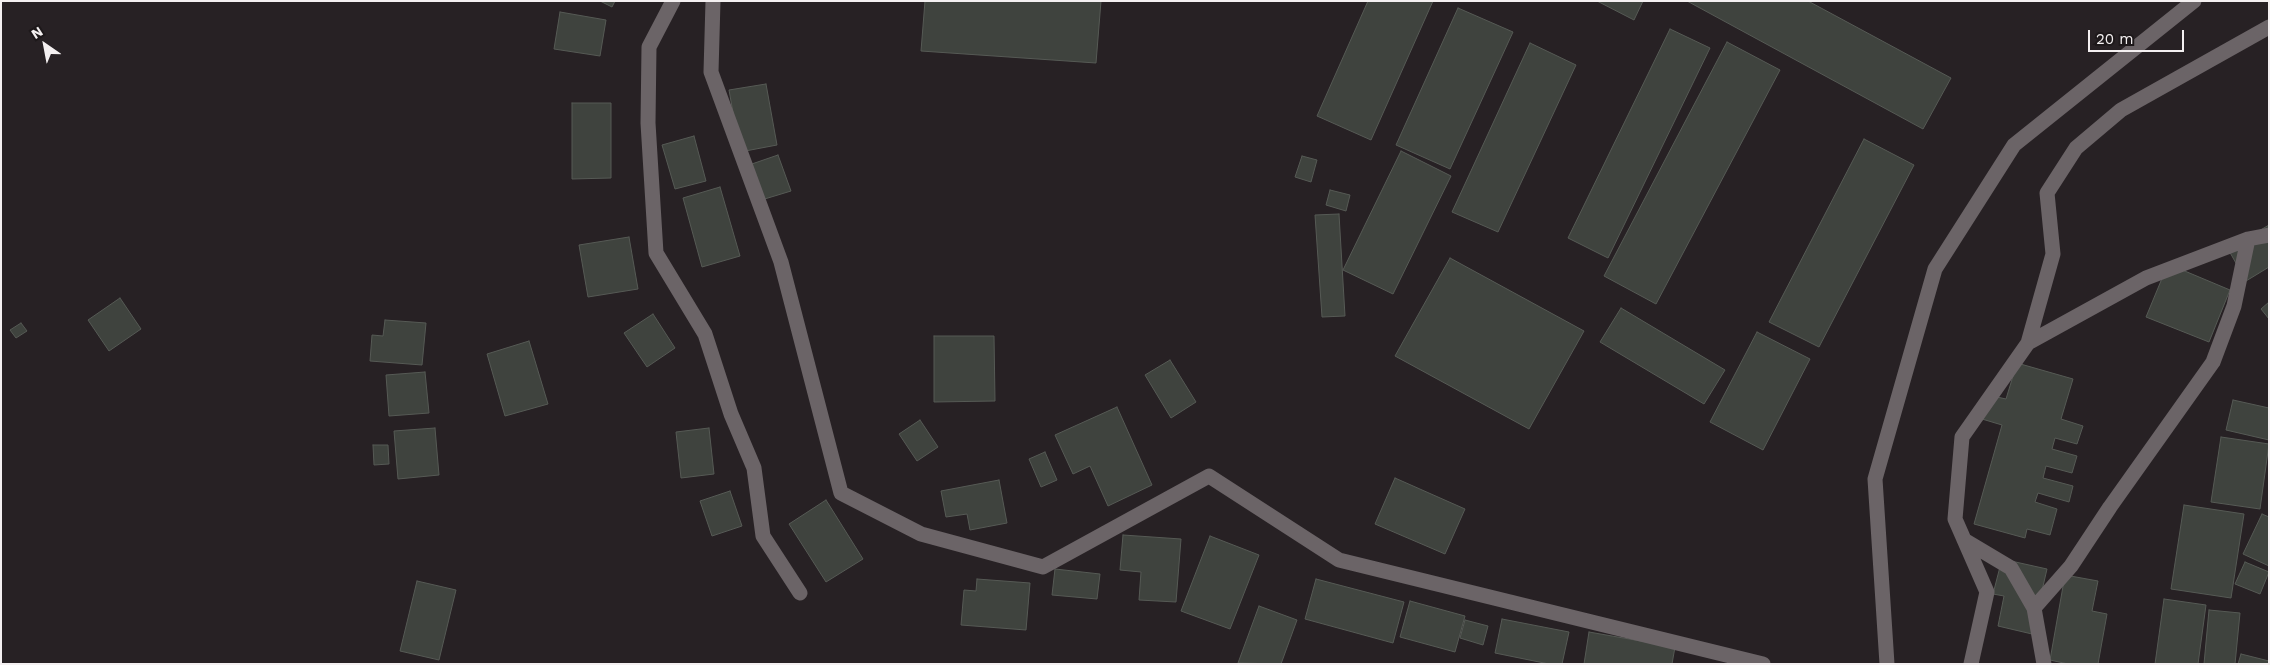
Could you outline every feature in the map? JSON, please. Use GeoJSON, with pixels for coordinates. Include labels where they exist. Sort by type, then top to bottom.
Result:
{"type":"FeatureCollection","features":[{"type":"Feature","properties":{"kind":"street"},"geometry":{"type":"LineString","coordinates":[[673,1],[649,47],[648,123],[656,253],[705,334],[731,414],[754,468],[763,536],[800,593]]}},
{"type":"Feature","properties":{"kind":"street"},"geometry":{"type":"LineString","coordinates":[[712,1],[711,72],[781,262],[841,493],[921,534],[1042,567],[1209,476],[1340,560],[1763,664]]}},
{"type":"Feature","properties":{"kind":"street"},"geometry":{"type":"LineString","coordinates":[[1887,664],[1875,480],[1935,269],[2014,145],[2194,1]]}},
{"type":"Feature","properties":{"kind":"street"},"geometry":{"type":"LineString","coordinates":[[1971,664],[1987,592],[1955,519],[1962,437],[2028,343],[2053,254],[2047,193],[2076,148],[2121,110],[2269,27]]}},
{"type":"Feature","properties":{"kind":"street"},"geometry":{"type":"LineString","coordinates":[[2028,343],[2146,278],[2248,239],[2269,234]]}},
{"type":"Feature","properties":{"kind":"street"},"geometry":{"type":"LineString","coordinates":[[2034,608],[2072,566],[2110,507],[2213,362],[2234,306],[2248,239]]}},
{"type":"Feature","properties":{"kind":"street"},"geometry":{"type":"LineString","coordinates":[[1964,540],[2011,568],[2034,608],[2044,664]]}},
{"type":"Feature","properties":{"kind":"building"},"geometry":{"type":"Polygon","coordinates":[[[600,1],[615,1],[612,7],[600,1]]]}},
{"type":"Feature","properties":{"kind":"building"},"geometry":{"type":"Polygon","coordinates":[[[925,1],[1101,1],[1096,63],[921,51],[925,1]]]}},
{"type":"Feature","properties":{"kind":"building"},"geometry":{"type":"Polygon","coordinates":[[[1368,1],[1433,1],[1371,140],[1317,116],[1368,1]]]}},
{"type":"Feature","properties":{"kind":"building"},"geometry":{"type":"Polygon","coordinates":[[[1597,1],[1643,1],[1634,20],[1597,1]]]}},
{"type":"Feature","properties":{"kind":"building"},"geometry":{"type":"Polygon","coordinates":[[[1687,1],[1808,1],[1951,78],[1923,129],[1687,1]]]}},
{"type":"Feature","properties":{"kind":"building"},"geometry":{"type":"Polygon","coordinates":[[[1458,8],[1513,32],[1450,169],[1396,145],[1458,8]]]}},
{"type":"Feature","properties":{"kind":"building"},"geometry":{"type":"Polygon","coordinates":[[[560,12],[606,20],[600,56],[554,49],[560,12]]]}},
{"type":"Feature","properties":{"kind":"building"},"geometry":{"type":"Polygon","coordinates":[[[1670,29],[1710,48],[1608,258],[1568,238],[1670,29]]]}},
{"type":"Feature","properties":{"kind":"building"},"geometry":{"type":"Polygon","coordinates":[[[1727,42],[1780,70],[1656,304],[1604,276],[1727,42]]]}},
{"type":"Feature","properties":{"kind":"building"},"geometry":{"type":"Polygon","coordinates":[[[1530,43],[1576,65],[1498,232],[1452,212],[1530,43]]]}},
{"type":"Feature","properties":{"kind":"building"},"geometry":{"type":"Polygon","coordinates":[[[766,84],[777,145],[740,152],[729,90],[766,84]]]}},
{"type":"Feature","properties":{"kind":"building"},"geometry":{"type":"Polygon","coordinates":[[[572,103],[611,103],[611,178],[572,179],[572,103]]]}},
{"type":"Feature","properties":{"kind":"building"},"geometry":{"type":"Polygon","coordinates":[[[694,136],[706,181],[675,189],[662,145],[694,136]]]}},
{"type":"Feature","properties":{"kind":"building"},"geometry":{"type":"Polygon","coordinates":[[[1864,139],[1914,165],[1819,347],[1769,322],[1864,139]]]}},
{"type":"Feature","properties":{"kind":"building"},"geometry":{"type":"Polygon","coordinates":[[[1401,151],[1451,176],[1393,294],[1343,270],[1401,151]]]}},
{"type":"Feature","properties":{"kind":"building"},"geometry":{"type":"Polygon","coordinates":[[[778,155],[791,191],[758,201],[746,166],[778,155]]]}},
{"type":"Feature","properties":{"kind":"building"},"geometry":{"type":"Polygon","coordinates":[[[1302,156],[1317,160],[1311,182],[1295,177],[1302,156]]]}},
{"type":"Feature","properties":{"kind":"building"},"geometry":{"type":"Polygon","coordinates":[[[720,187],[740,256],[702,267],[683,198],[720,187]]]}},
{"type":"Feature","properties":{"kind":"building"},"geometry":{"type":"Polygon","coordinates":[[[1330,190],[1350,195],[1346,211],[1326,205],[1330,190]]]}},
{"type":"Feature","properties":{"kind":"building"},"geometry":{"type":"Polygon","coordinates":[[[1339,214],[1345,316],[1322,317],[1315,215],[1339,214]]]}},
{"type":"Feature","properties":{"kind":"building"},"geometry":{"type":"Polygon","coordinates":[[[2269,225],[2269,267],[2246,281],[2228,249],[2269,225]]]}},
{"type":"Feature","properties":{"kind":"building"},"geometry":{"type":"Polygon","coordinates":[[[629,237],[638,289],[588,297],[579,245],[629,237]]]}},
{"type":"Feature","properties":{"kind":"building"},"geometry":{"type":"Polygon","coordinates":[[[1450,258],[1584,331],[1529,429],[1395,356],[1450,258]]]}},
{"type":"Feature","properties":{"kind":"building"},"geometry":{"type":"Polygon","coordinates":[[[2168,264],[2230,290],[2209,342],[2146,317],[2168,264]]]}},
{"type":"Feature","properties":{"kind":"building"},"geometry":{"type":"Polygon","coordinates":[[[120,298],[141,329],[109,351],[88,320],[120,298]]]}},
{"type":"Feature","properties":{"kind":"building"},"geometry":{"type":"Polygon","coordinates":[[[2269,302],[2269,319],[2261,309],[2269,302]]]}},
{"type":"Feature","properties":{"kind":"building"},"geometry":{"type":"Polygon","coordinates":[[[1621,308],[1725,370],[1704,404],[1600,342],[1621,308]]]}},
{"type":"Feature","properties":{"kind":"building"},"geometry":{"type":"Polygon","coordinates":[[[653,314],[675,348],[647,367],[624,333],[653,314]]]}},
{"type":"Feature","properties":{"kind":"building"},"geometry":{"type":"Polygon","coordinates":[[[385,320],[426,323],[422,365],[370,361],[372,335],[383,336],[385,320]]]}},
{"type":"Feature","properties":{"kind":"building"},"geometry":{"type":"Polygon","coordinates":[[[21,323],[27,331],[16,338],[10,330],[21,323]]]}},
{"type":"Feature","properties":{"kind":"building"},"geometry":{"type":"Polygon","coordinates":[[[1757,332],[1810,359],[1763,450],[1710,422],[1757,332]]]}},
{"type":"Feature","properties":{"kind":"building"},"geometry":{"type":"Polygon","coordinates":[[[934,336],[994,336],[995,401],[934,402],[934,336]]]}},
{"type":"Feature","properties":{"kind":"building"},"geometry":{"type":"Polygon","coordinates":[[[529,341],[548,404],[505,416],[487,354],[529,341]]]}},
{"type":"Feature","properties":{"kind":"building"},"geometry":{"type":"Polygon","coordinates":[[[1170,360],[1196,402],[1171,418],[1145,375],[1170,360]]]}},
{"type":"Feature","properties":{"kind":"building"},"geometry":{"type":"Polygon","coordinates":[[[2017,363],[2073,379],[2061,419],[2083,426],[2077,444],[2055,438],[2052,449],[2077,456],[2072,473],[2046,466],[2043,478],[2073,486],[2069,502],[2038,493],[2035,502],[2057,509],[2050,535],[2027,529],[2025,538],[1974,524],[2002,425],[1982,419],[1988,395],[2006,399],[2017,363]]]}},
{"type":"Feature","properties":{"kind":"building"},"geometry":{"type":"Polygon","coordinates":[[[425,372],[429,413],[389,416],[386,375],[425,372]]]}},
{"type":"Feature","properties":{"kind":"building"},"geometry":{"type":"Polygon","coordinates":[[[2233,400],[2269,408],[2269,440],[2226,430],[2233,400]]]}},
{"type":"Feature","properties":{"kind":"building"},"geometry":{"type":"Polygon","coordinates":[[[1117,407],[1152,485],[1108,506],[1090,466],[1073,474],[1055,435],[1117,407]]]}},
{"type":"Feature","properties":{"kind":"building"},"geometry":{"type":"Polygon","coordinates":[[[920,420],[938,447],[917,461],[899,434],[920,420]]]}},
{"type":"Feature","properties":{"kind":"building"},"geometry":{"type":"Polygon","coordinates":[[[435,428],[439,475],[398,479],[394,431],[435,428]]]}},
{"type":"Feature","properties":{"kind":"building"},"geometry":{"type":"Polygon","coordinates":[[[709,428],[714,474],[681,478],[676,432],[709,428]]]}},
{"type":"Feature","properties":{"kind":"building"},"geometry":{"type":"Polygon","coordinates":[[[2221,437],[2269,444],[2260,509],[2211,502],[2221,437]]]}},
{"type":"Feature","properties":{"kind":"building"},"geometry":{"type":"Polygon","coordinates":[[[373,445],[388,445],[389,464],[374,465],[373,445]]]}},
{"type":"Feature","properties":{"kind":"building"},"geometry":{"type":"Polygon","coordinates":[[[1045,452],[1057,480],[1041,487],[1029,459],[1045,452]]]}},
{"type":"Feature","properties":{"kind":"building"},"geometry":{"type":"Polygon","coordinates":[[[1395,478],[1465,509],[1445,554],[1375,524],[1395,478]]]}},
{"type":"Feature","properties":{"kind":"building"},"geometry":{"type":"Polygon","coordinates":[[[999,480],[1007,523],[970,530],[967,514],[946,517],[941,491],[999,480]]]}},
{"type":"Feature","properties":{"kind":"building"},"geometry":{"type":"Polygon","coordinates":[[[730,491],[742,526],[712,536],[700,501],[730,491]]]}},
{"type":"Feature","properties":{"kind":"building"},"geometry":{"type":"Polygon","coordinates":[[[826,500],[863,559],[826,582],[789,524],[826,500]]]}},
{"type":"Feature","properties":{"kind":"building"},"geometry":{"type":"Polygon","coordinates":[[[2184,505],[2244,514],[2231,598],[2171,589],[2184,505]]]}},
{"type":"Feature","properties":{"kind":"building"},"geometry":{"type":"Polygon","coordinates":[[[2262,514],[2269,517],[2269,566],[2243,554],[2262,514]]]}},
{"type":"Feature","properties":{"kind":"building"},"geometry":{"type":"Polygon","coordinates":[[[1123,535],[1181,539],[1176,602],[1139,600],[1141,572],[1120,570],[1123,535]]]}},
{"type":"Feature","properties":{"kind":"building"},"geometry":{"type":"Polygon","coordinates":[[[1210,536],[1259,555],[1230,629],[1181,611],[1210,536]]]}},
{"type":"Feature","properties":{"kind":"building"},"geometry":{"type":"Polygon","coordinates":[[[2002,559],[2047,569],[2032,634],[1998,626],[2004,596],[1993,594],[2002,559]]]}},
{"type":"Feature","properties":{"kind":"building"},"geometry":{"type":"Polygon","coordinates":[[[2245,562],[2269,572],[2260,594],[2235,584],[2245,562]]]}},
{"type":"Feature","properties":{"kind":"building"},"geometry":{"type":"Polygon","coordinates":[[[1055,569],[1100,574],[1097,599],[1052,595],[1055,569]]]}},
{"type":"Feature","properties":{"kind":"building"},"geometry":{"type":"Polygon","coordinates":[[[2065,575],[2098,581],[2092,611],[2107,614],[2098,664],[2068,664],[2050,660],[2065,575]]]}},
{"type":"Feature","properties":{"kind":"building"},"geometry":{"type":"Polygon","coordinates":[[[977,579],[1030,583],[1026,630],[961,625],[964,590],[976,591],[977,579]]]}},
{"type":"Feature","properties":{"kind":"building"},"geometry":{"type":"Polygon","coordinates":[[[1316,579],[1404,602],[1393,643],[1305,619],[1316,579]]]}},
{"type":"Feature","properties":{"kind":"building"},"geometry":{"type":"Polygon","coordinates":[[[417,581],[456,590],[439,660],[400,651],[417,581]]]}},
{"type":"Feature","properties":{"kind":"building"},"geometry":{"type":"Polygon","coordinates":[[[2164,599],[2206,605],[2198,664],[2155,664],[2164,599]]]}},
{"type":"Feature","properties":{"kind":"building"},"geometry":{"type":"Polygon","coordinates":[[[1410,601],[1465,616],[1455,652],[1400,637],[1410,601]]]}},
{"type":"Feature","properties":{"kind":"building"},"geometry":{"type":"Polygon","coordinates":[[[1259,606],[1297,620],[1281,664],[1238,663],[1259,606]]]}},
{"type":"Feature","properties":{"kind":"building"},"geometry":{"type":"Polygon","coordinates":[[[2209,610],[2240,613],[2235,664],[2204,664],[2209,610]]]}},
{"type":"Feature","properties":{"kind":"building"},"geometry":{"type":"Polygon","coordinates":[[[1502,619],[1569,632],[1562,664],[1549,664],[1495,653],[1502,619]]]}},
{"type":"Feature","properties":{"kind":"building"},"geometry":{"type":"Polygon","coordinates":[[[1465,620],[1488,626],[1483,645],[1460,638],[1465,620]]]}},
{"type":"Feature","properties":{"kind":"building"},"geometry":{"type":"Polygon","coordinates":[[[1589,632],[1675,647],[1672,664],[1584,664],[1589,632]]]}},
{"type":"Feature","properties":{"kind":"building"},"geometry":{"type":"Polygon","coordinates":[[[2241,654],[2269,661],[2269,664],[2238,664],[2241,654]]]}}]}
